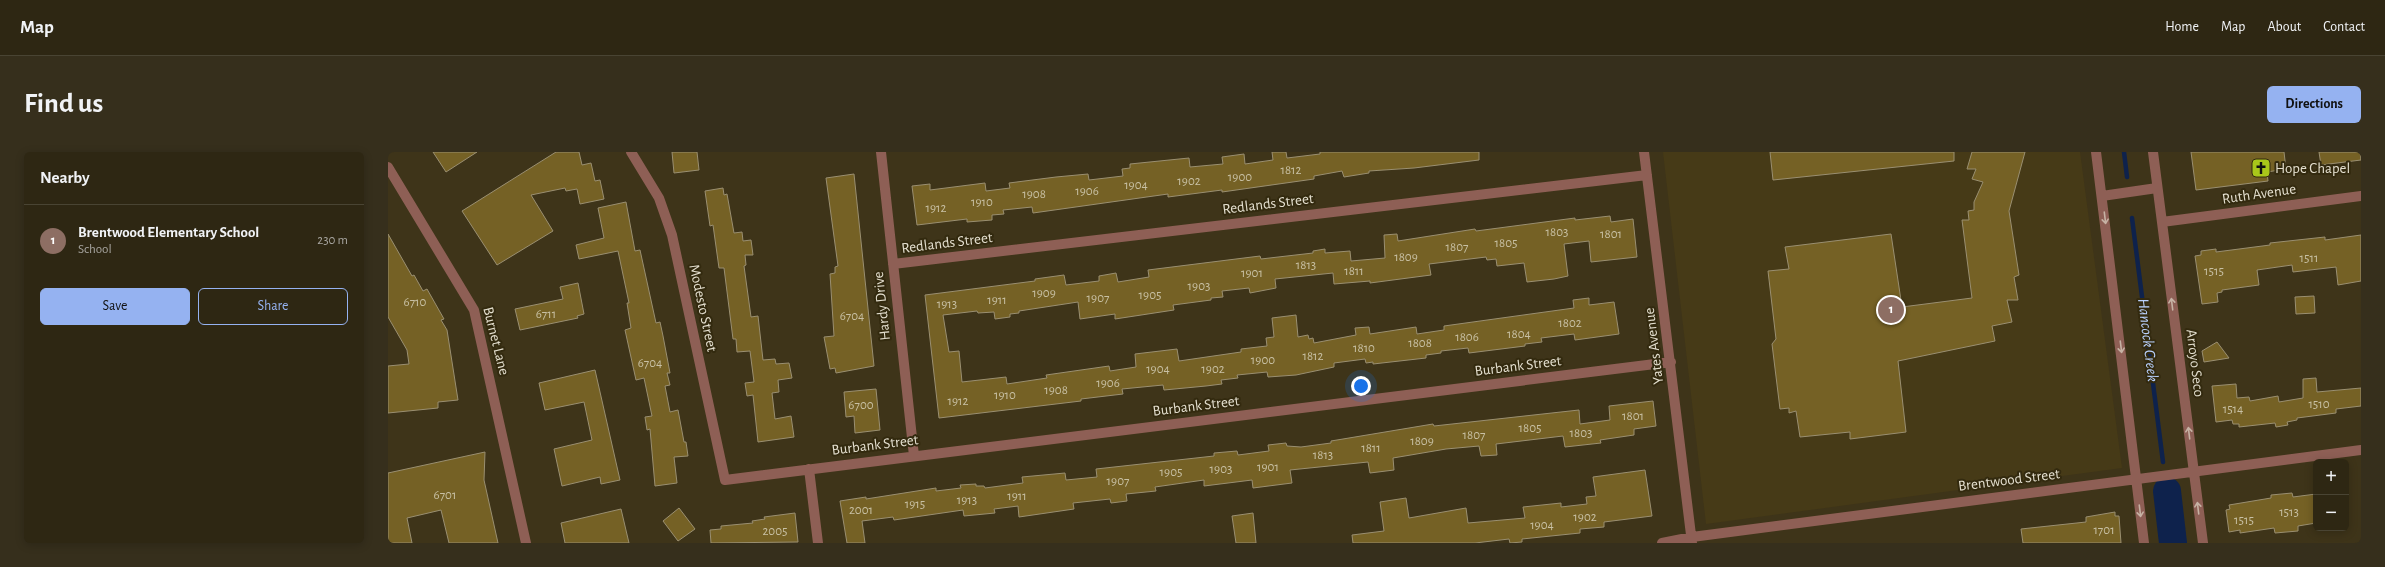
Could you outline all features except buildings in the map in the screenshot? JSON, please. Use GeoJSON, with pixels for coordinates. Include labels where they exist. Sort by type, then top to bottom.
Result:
{"type":"FeatureCollection","features":[{"type":"Feature","properties":{"kind":"street","name":"Modesto Street"},"geometry":{"type":"LineString","coordinates":[[631,152],[659,198],[672,235],[726,480]]}},
{"type":"Feature","properties":{"kind":"street","name":"Hardy Drive"},"geometry":{"type":"LineString","coordinates":[[881,152],[914,456]]}},
{"type":"Feature","properties":{"kind":"street","name":"Yates Avenue"},"geometry":{"type":"LineString","coordinates":[[1644,152],[1692,540]]}},
{"type":"Feature","properties":{"kind":"street"},"geometry":{"type":"LineString","coordinates":[[2096,152],[2144,543]]}},
{"type":"Feature","properties":{"kind":"street","name":"Arroyo Seco"},"geometry":{"type":"LineString","coordinates":[[2153,152],[2203,543]]}},
{"type":"Feature","properties":{"kind":"street","name":"Burnet Lane"},"geometry":{"type":"LineString","coordinates":[[388,167],[474,310],[526,543]]}},
{"type":"Feature","properties":{"kind":"street","name":"Redlands Street"},"geometry":{"type":"LineString","coordinates":[[893,264],[1647,175]]}},
{"type":"Feature","properties":{"kind":"street"},"geometry":{"type":"LineString","coordinates":[[2102,196],[2157,188]]}},
{"type":"Feature","properties":{"kind":"street","name":"Ruth Avenue"},"geometry":{"type":"LineString","coordinates":[[2162,222],[2361,196]]}},
{"type":"Feature","properties":{"kind":"street","name":"Burbank Street"},"geometry":{"type":"LineString","coordinates":[[726,480],[1671,362]]}},
{"type":"Feature","properties":{"kind":"street","name":"Brentwood Street"},"geometry":{"type":"LineString","coordinates":[[1662,543],[2361,450]]}},
{"type":"Feature","properties":{"kind":"street"},"geometry":{"type":"LineString","coordinates":[[809,469],[818,543]]}},
{"type":"Feature","properties":{"kind":"shaded area"},"geometry":{"type":"Polygon","coordinates":[[[1663,152],[2080,152],[2122,468],[1706,524],[1663,152]]]}},
{"type":"Feature","properties":{"kind":"waterway","name":"Hancock Creek"},"geometry":{"type":"LineString","coordinates":[[2124,152],[2127,177]]}},
{"type":"Feature","properties":{"kind":"waterway","name":"Hancock Creek"},"geometry":{"type":"LineString","coordinates":[[2132,218],[2163,462]]}},
{"type":"Feature","properties":{"kind":"waterway","name":"Hancock Creek"},"geometry":{"type":"LineString","coordinates":[[2167,491],[2173,543]]}},
{"type":"Feature","properties":{"kind":"place","name":"Hope Chapel"},"geometry":{"type":"Point","coordinates":[2261,168]}},
{"type":"Feature","properties":{"kind":"place","name":"Brentwood Elementary School"},"geometry":{"type":"Point","coordinates":[1891,310]}}]}
